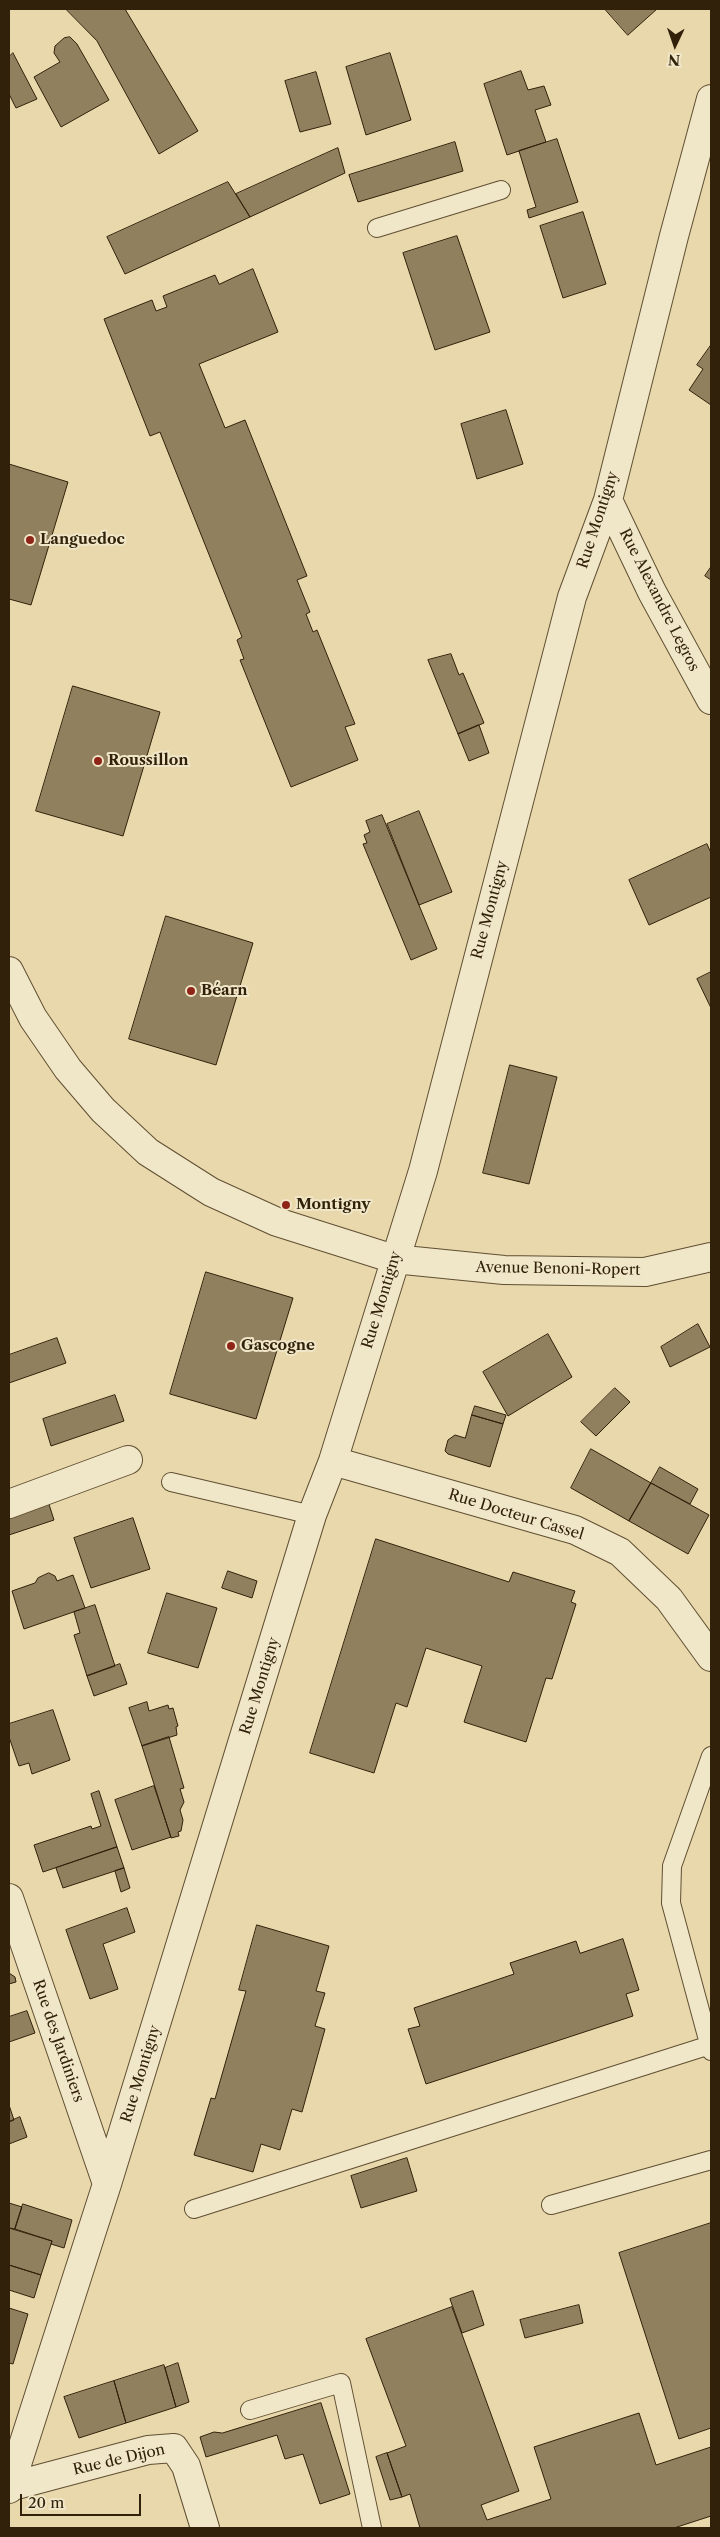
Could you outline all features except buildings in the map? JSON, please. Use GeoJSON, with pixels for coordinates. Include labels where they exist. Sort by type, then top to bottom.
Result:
{"type":"FeatureCollection","features":[{"type":"Feature","properties":{"kind":"street","name":"Rue Montigny"},"geometry":{"type":"LineString","coordinates":[[9,2488],[107,2184],[312,1515],[333,1460],[394,1259],[423,1171],[572,597],[608,500],[674,236],[703,166],[711,99]]}},
{"type":"Feature","properties":{"kind":"street","name":"Rue Alexandre Legros"},"geometry":{"type":"LineString","coordinates":[[608,500],[652,592],[711,700]]}},
{"type":"Feature","properties":{"kind":"street","name":"Avenue Benoni-Ropert"},"geometry":{"type":"LineString","coordinates":[[9,970],[33,1018],[68,1069],[103,1110],[148,1152],[211,1192],[277,1222],[394,1259],[504,1270],[645,1272],[711,1257]]}},
{"type":"Feature","properties":{"kind":"street"},"geometry":{"type":"LineString","coordinates":[[9,1504],[128,1460]]}},
{"type":"Feature","properties":{"kind":"street","name":"Rue Docteur Cassel"},"geometry":{"type":"LineString","coordinates":[[333,1460],[575,1530],[620,1552],[669,1599],[711,1657]]}},
{"type":"Feature","properties":{"kind":"street","name":"Rue des Jardiniers"},"geometry":{"type":"LineString","coordinates":[[9,1898],[16,1941],[107,2184]]}},
{"type":"Feature","properties":{"kind":"street","name":"Rue de Dijon"},"geometry":{"type":"LineString","coordinates":[[9,2488],[148,2450],[174,2448],[186,2466],[205,2528]]}},
{"type":"Feature","properties":{"kind":"lane"},"geometry":{"type":"LineString","coordinates":[[377,228],[501,190]]}},
{"type":"Feature","properties":{"kind":"lane"},"geometry":{"type":"LineString","coordinates":[[171,1482],[312,1515]]}},
{"type":"Feature","properties":{"kind":"lane"},"geometry":{"type":"LineString","coordinates":[[194,2209],[710,2048],[672,1903],[672,1866],[711,1756]]}},
{"type":"Feature","properties":{"kind":"lane"},"geometry":{"type":"LineString","coordinates":[[551,2205],[711,2160]]}},
{"type":"Feature","properties":{"kind":"lane"},"geometry":{"type":"LineString","coordinates":[[250,2410],[341,2383],[372,2528]]}},
{"type":"Feature","properties":{"kind":"place","name":"Languedoc"},"geometry":{"type":"Point","coordinates":[30,540]}},
{"type":"Feature","properties":{"kind":"place","name":"Roussillon"},"geometry":{"type":"Point","coordinates":[98,761]}},
{"type":"Feature","properties":{"kind":"place","name":"Béarn"},"geometry":{"type":"Point","coordinates":[191,991]}},
{"type":"Feature","properties":{"kind":"place","name":"Montigny"},"geometry":{"type":"Point","coordinates":[286,1205]}},
{"type":"Feature","properties":{"kind":"place","name":"Gascogne"},"geometry":{"type":"Point","coordinates":[231,1346]}}]}
